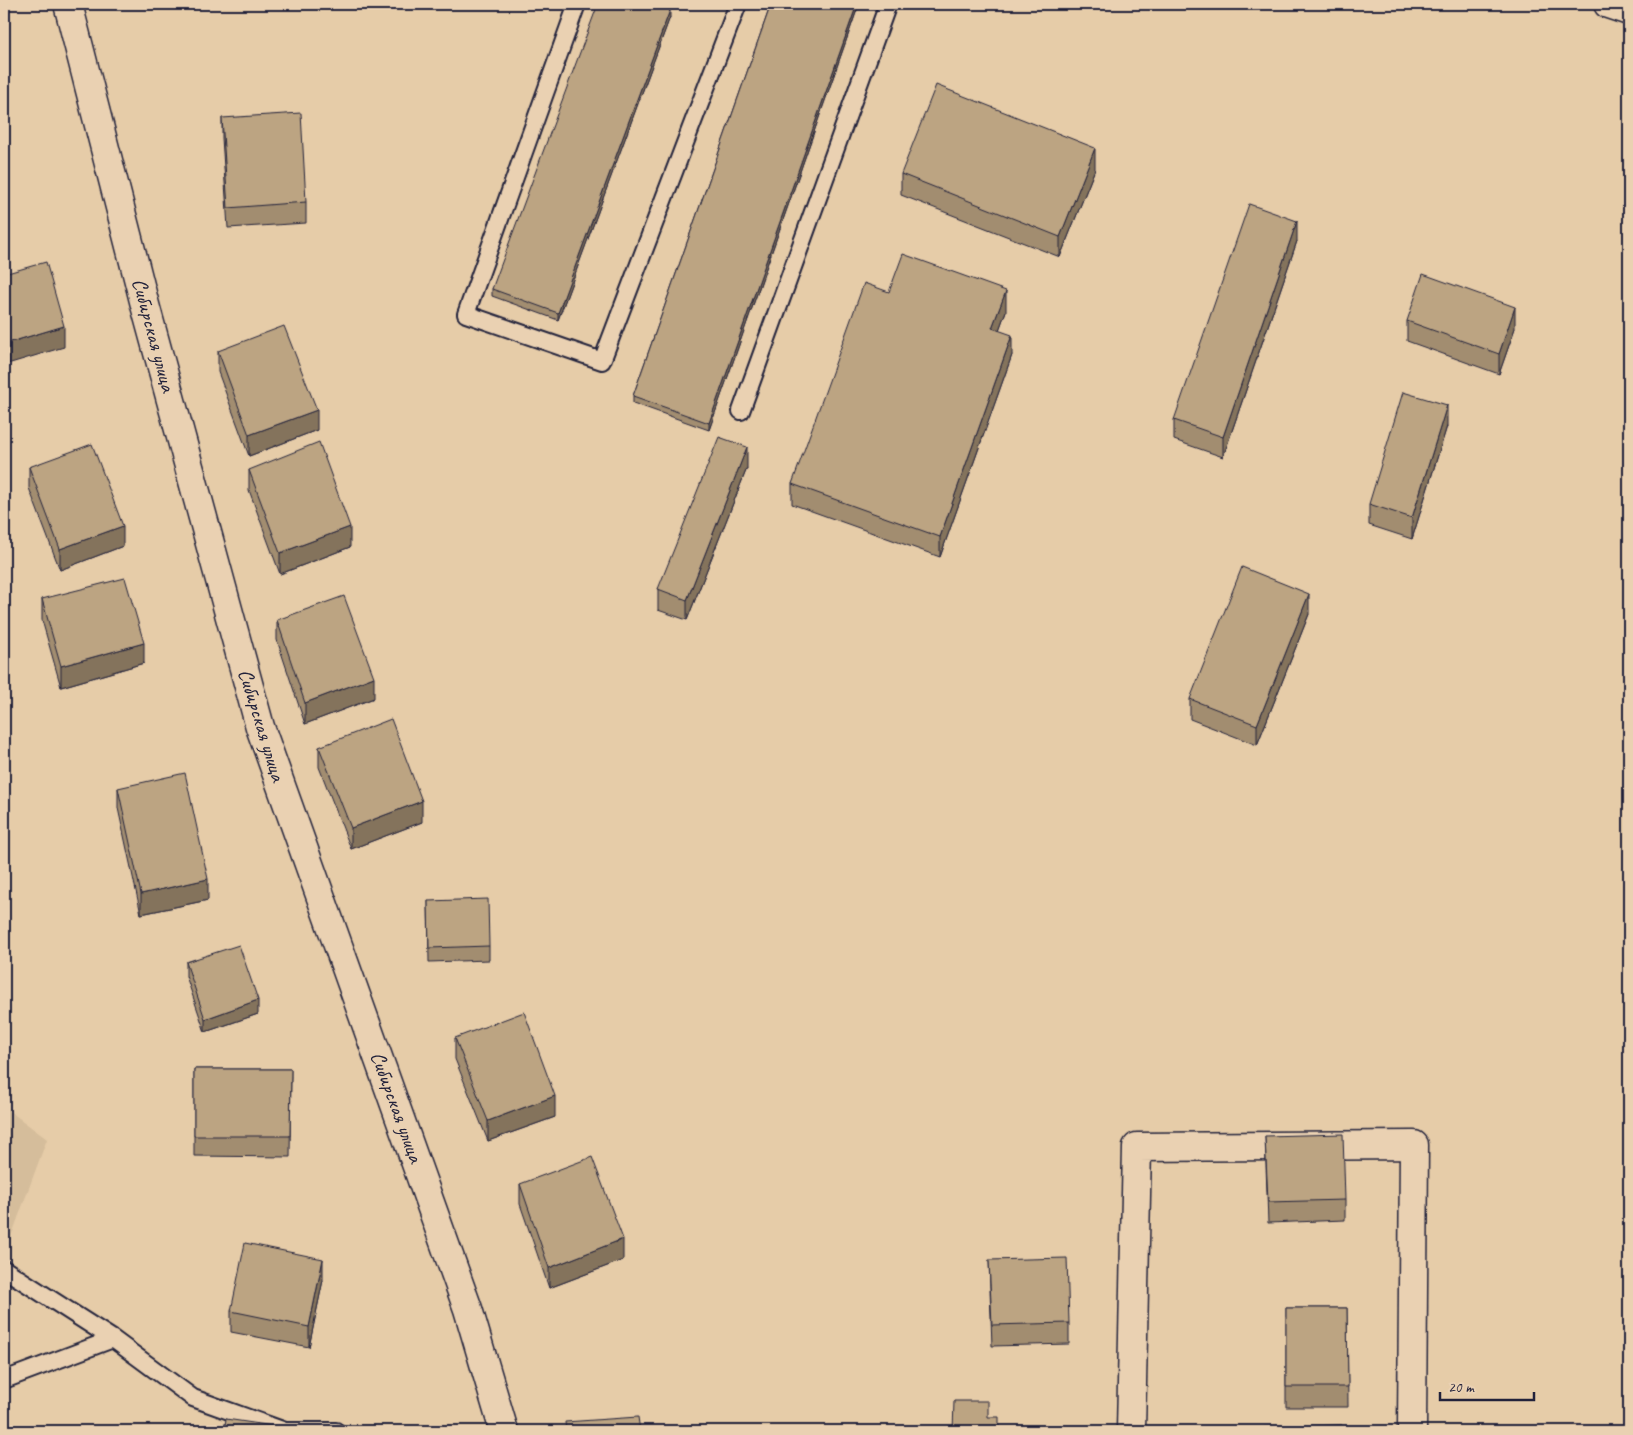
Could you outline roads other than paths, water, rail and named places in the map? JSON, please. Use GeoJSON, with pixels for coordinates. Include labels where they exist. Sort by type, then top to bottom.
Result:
{"type":"FeatureCollection","features":[{"type":"Feature","properties":{"kind":"street","name":"Сибирская улица"},"geometry":{"type":"LineString","coordinates":[[68,4],[145,305],[260,727],[465,1299],[504,1431]]}},
{"type":"Feature","properties":{"kind":"street"},"geometry":{"type":"LineString","coordinates":[[1608,4],[1629,11]]}},
{"type":"Feature","properties":{"kind":"street"},"geometry":{"type":"LineString","coordinates":[[1131,1431],[1138,1147],[1414,1145],[1412,1431]]}},
{"type":"Feature","properties":{"kind":"lane"},"geometry":{"type":"LineString","coordinates":[[577,4],[466,314],[602,361],[738,4]]}},
{"type":"Feature","properties":{"kind":"lane"},"geometry":{"type":"LineString","coordinates":[[741,411],[888,4]]}},
{"type":"Feature","properties":{"kind":"lane"},"geometry":{"type":"LineString","coordinates":[[4,1269],[113,1338],[193,1398],[286,1431],[336,1431]]}},
{"type":"Feature","properties":{"kind":"lane"},"geometry":{"type":"LineString","coordinates":[[4,1380],[113,1338]]}}]}
